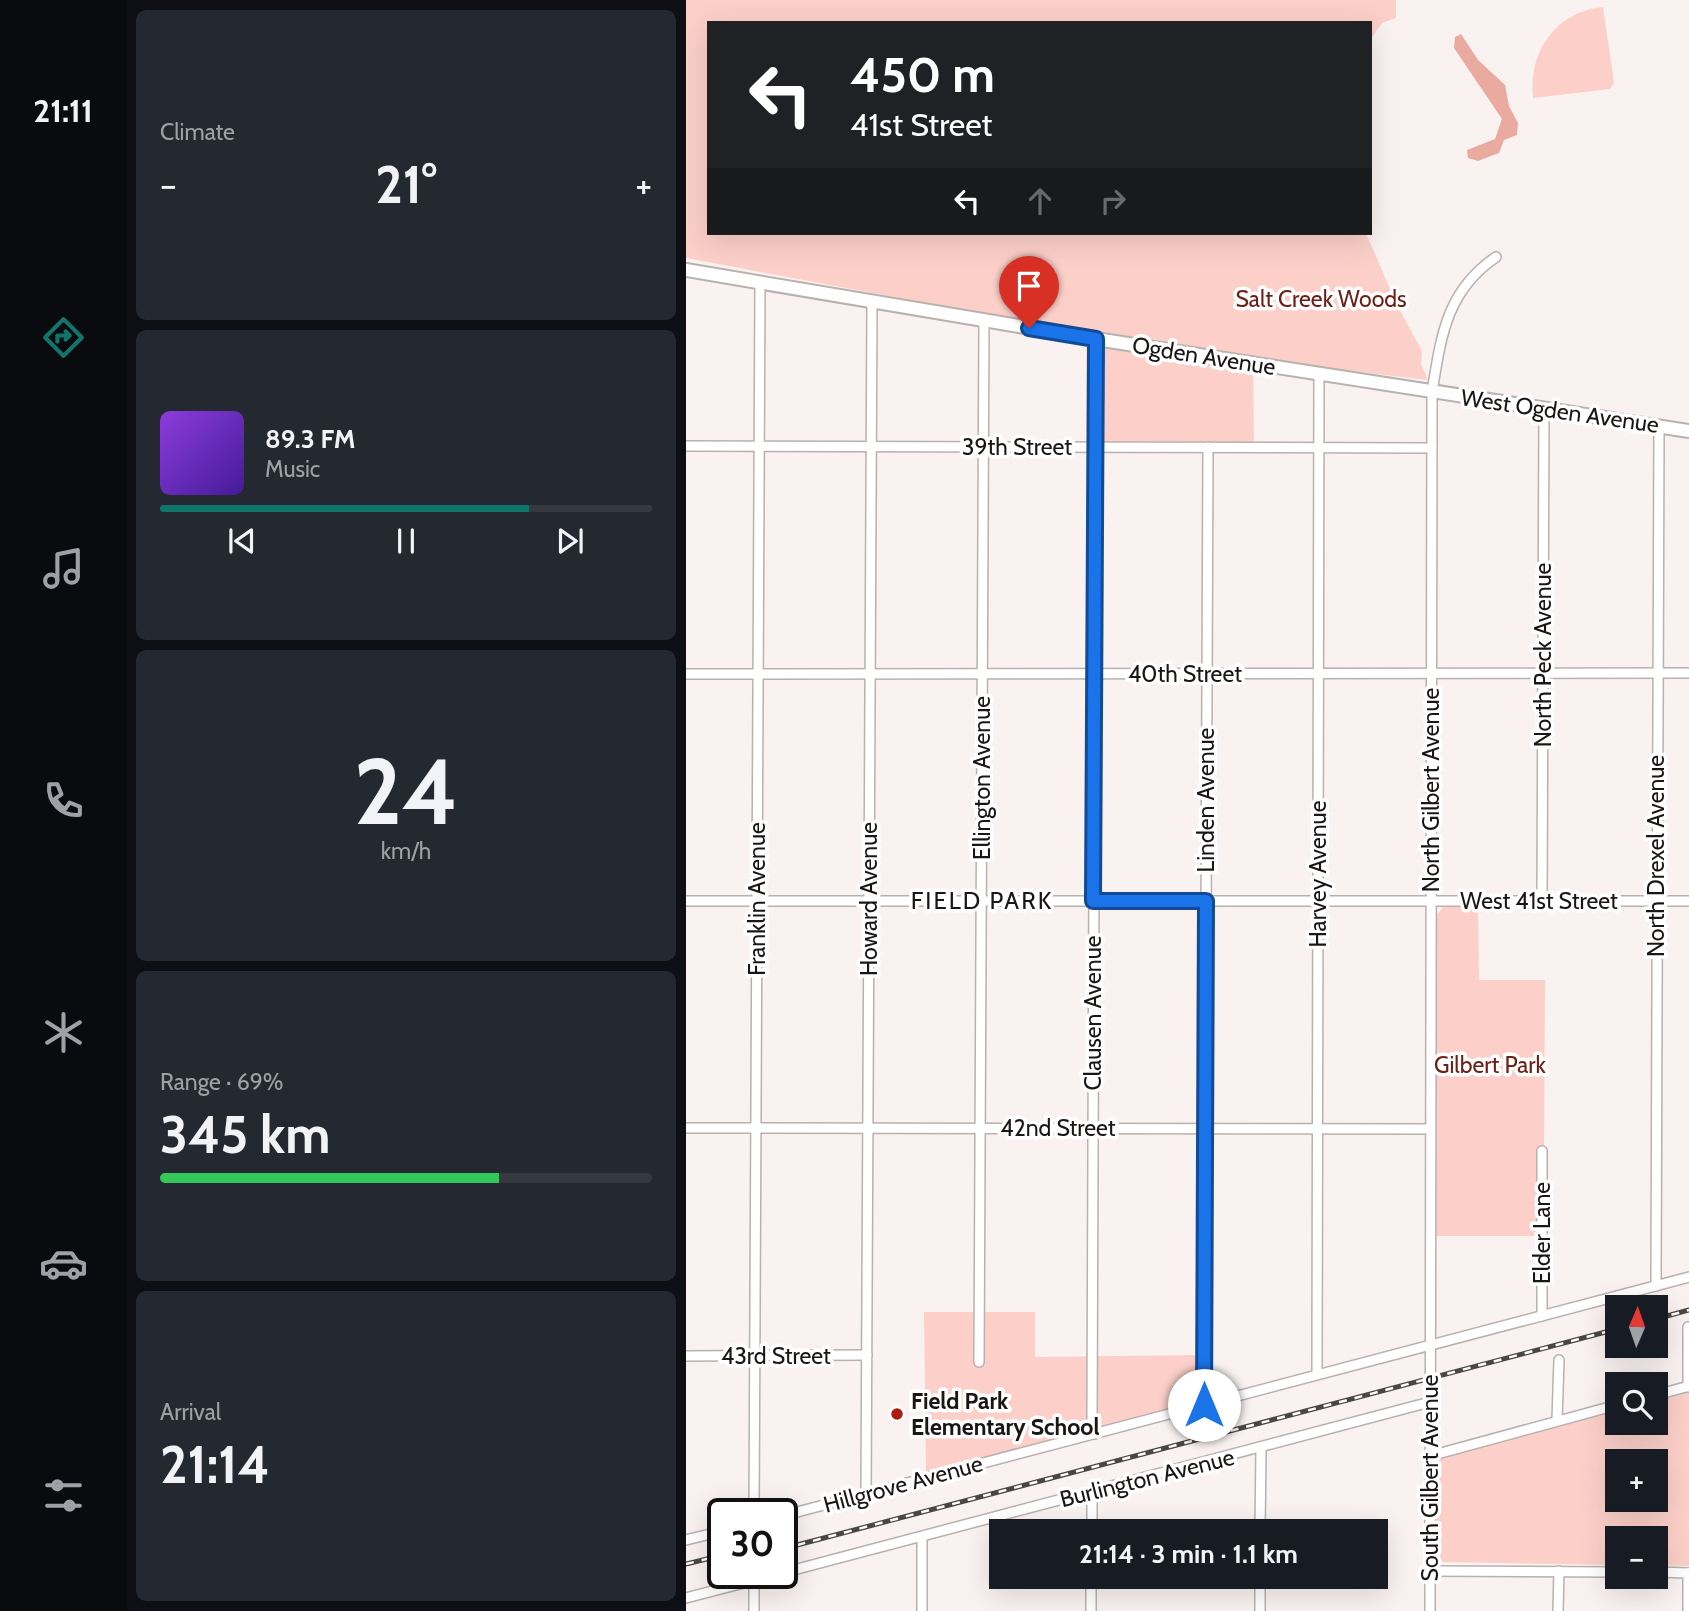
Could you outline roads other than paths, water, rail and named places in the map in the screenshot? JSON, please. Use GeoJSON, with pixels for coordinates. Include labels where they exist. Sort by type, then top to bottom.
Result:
{"type":"FeatureCollection","features":[{"type":"Feature","properties":{"kind":"main road","name":"Ogden Avenue"},"geometry":{"type":"LineString","coordinates":[[686,270],[872,303],[1432,392]]}},
{"type":"Feature","properties":{"kind":"main road","name":"West Ogden Avenue"},"geometry":{"type":"LineString","coordinates":[[1432,392],[1689,430]]}},
{"type":"Feature","properties":{"kind":"street","name":"North Gilbert Avenue"},"geometry":{"type":"LineString","coordinates":[[1430,1344],[1432,392],[1441,335],[1461,289],[1470,276],[1496,257]]}},
{"type":"Feature","properties":{"kind":"street","name":"Franklin Avenue"},"geometry":{"type":"LineString","coordinates":[[754,1498],[760,284]]}},
{"type":"Feature","properties":{"kind":"street","name":"Howard Avenue"},"geometry":{"type":"LineString","coordinates":[[866,1495],[872,303]]}},
{"type":"Feature","properties":{"kind":"street","name":"Ellington Avenue"},"geometry":{"type":"LineString","coordinates":[[979,1362],[984,320]]}},
{"type":"Feature","properties":{"kind":"street","name":"Clausen Avenue"},"geometry":{"type":"LineString","coordinates":[[1095,1434],[1092,1423],[1096,339]]}},
{"type":"Feature","properties":{"kind":"street","name":"Harvey Avenue"},"geometry":{"type":"LineString","coordinates":[[1317,1374],[1319,374]]}},
{"type":"Feature","properties":{"kind":"street","name":"North Peck Avenue"},"geometry":{"type":"LineString","coordinates":[[1542,902],[1544,409]]}},
{"type":"Feature","properties":{"kind":"street","name":"North Drexel Avenue"},"geometry":{"type":"LineString","coordinates":[[1656,1286],[1656,673],[1659,426]]}},
{"type":"Feature","properties":{"kind":"street","name":"39th Street"},"geometry":{"type":"LineString","coordinates":[[686,446],[1432,448]]}},
{"type":"Feature","properties":{"kind":"street","name":"Linden Avenue"},"geometry":{"type":"LineString","coordinates":[[1204,1405],[1208,447]]}},
{"type":"Feature","properties":{"kind":"street","name":"40th Street"},"geometry":{"type":"LineString","coordinates":[[686,674],[1689,673]]}},
{"type":"Feature","properties":{"kind":"street","name":"West 41st Street"},"geometry":{"type":"LineString","coordinates":[[686,901],[1689,901]]}},
{"type":"Feature","properties":{"kind":"street","name":"42nd Street"},"geometry":{"type":"LineString","coordinates":[[686,1128],[1430,1129]]}},
{"type":"Feature","properties":{"kind":"street","name":"Elder Lane"},"geometry":{"type":"LineString","coordinates":[[1542,1151],[1542,1316]]}},
{"type":"Feature","properties":{"kind":"street","name":"Hillgrove Avenue"},"geometry":{"type":"LineString","coordinates":[[798,1512],[1689,1277]]}},
{"type":"Feature","properties":{"kind":"street"},"geometry":{"type":"LineString","coordinates":[[1668,1392],[1688,1387],[1688,1327]]}},
{"type":"Feature","properties":{"kind":"street","name":"South Gilbert Avenue"},"geometry":{"type":"LineString","coordinates":[[1430,1344],[1430,1611]]}},
{"type":"Feature","properties":{"kind":"street","name":"43rd Street"},"geometry":{"type":"LineString","coordinates":[[686,1356],[867,1355]]}},
{"type":"Feature","properties":{"kind":"street"},"geometry":{"type":"LineString","coordinates":[[1557,1420],[1559,1360]]}},
{"type":"Feature","properties":{"kind":"street","name":"Burlington Avenue"},"geometry":{"type":"LineString","coordinates":[[798,1569],[1261,1449],[1430,1402]]}},
{"type":"Feature","properties":{"kind":"street"},"geometry":{"type":"LineString","coordinates":[[1430,1456],[1605,1408]]}},
{"type":"Feature","properties":{"kind":"street"},"geometry":{"type":"LineString","coordinates":[[1260,1519],[1261,1449]]}},
{"type":"Feature","properties":{"kind":"street"},"geometry":{"type":"LineString","coordinates":[[1092,1492],[1092,1519]]}},
{"type":"Feature","properties":{"kind":"street"},"geometry":{"type":"LineString","coordinates":[[686,1540],[707,1535]]}},
{"type":"Feature","properties":{"kind":"street"},"geometry":{"type":"LineString","coordinates":[[922,1537],[922,1611]]}},
{"type":"Feature","properties":{"kind":"street"},"geometry":{"type":"LineString","coordinates":[[1430,1571],[1605,1572]]}},
{"type":"Feature","properties":{"kind":"street"},"geometry":{"type":"LineString","coordinates":[[1558,1611],[1559,1571]]}},
{"type":"Feature","properties":{"kind":"street"},"geometry":{"type":"LineString","coordinates":[[1668,1572],[1689,1573],[1688,1611]]}},
{"type":"Feature","properties":{"kind":"street","name":"Burlington Avenue"},"geometry":{"type":"LineString","coordinates":[[686,1598],[722,1589]]}},
{"type":"Feature","properties":{"kind":"street"},"geometry":{"type":"LineString","coordinates":[[754,1589],[754,1611]]}},
{"type":"Feature","properties":{"kind":"street"},"geometry":{"type":"LineString","coordinates":[[1091,1589],[1091,1611]]}},
{"type":"Feature","properties":{"kind":"street"},"geometry":{"type":"LineString","coordinates":[[1260,1589],[1260,1611]]}},
{"type":"Feature","properties":{"kind":"railway"},"geometry":{"type":"LineString","coordinates":[[1668,1316],[1689,1310]]}},
{"type":"Feature","properties":{"kind":"railway"},"geometry":{"type":"LineString","coordinates":[[798,1545],[1605,1332]]}},
{"type":"Feature","properties":{"kind":"railway"},"geometry":{"type":"LineString","coordinates":[[686,1564],[707,1559]]}},
{"type":"Feature","properties":{"kind":"place","name":"Field Park Elementary School"},"geometry":{"type":"Point","coordinates":[897,1414]}},
{"type":"Feature","properties":{"kind":"district","name":"FIELD PARK"},"geometry":{"type":"Point","coordinates":[982,901]}},
{"type":"Feature","properties":{"kind":"park label","name":"Salt Creek Woods"},"geometry":{"type":"Point","coordinates":[1321,299]}},
{"type":"Feature","properties":{"kind":"park label","name":"Gilbert Park"},"geometry":{"type":"Point","coordinates":[1490,1065]}}]}
